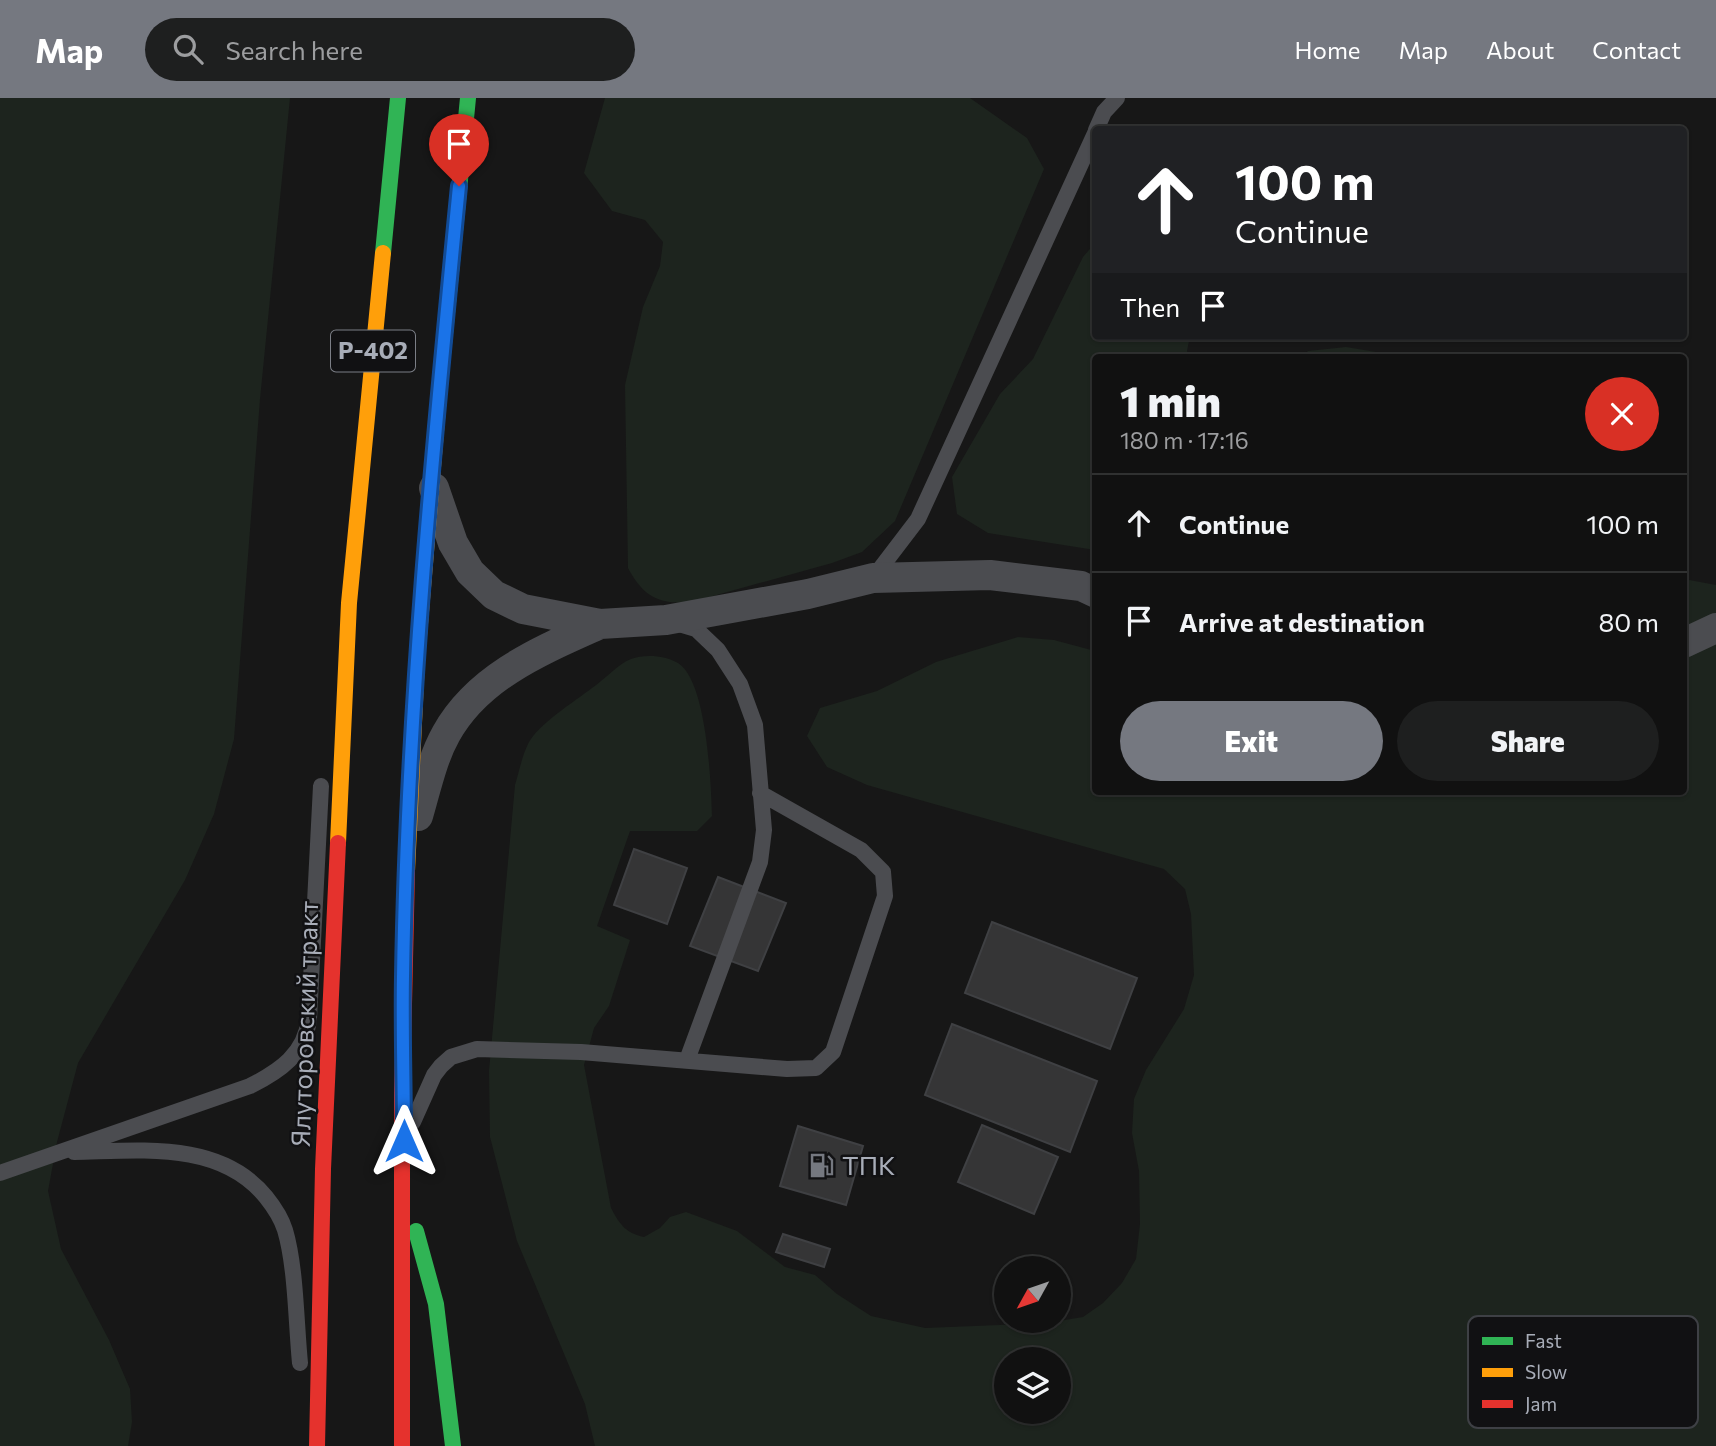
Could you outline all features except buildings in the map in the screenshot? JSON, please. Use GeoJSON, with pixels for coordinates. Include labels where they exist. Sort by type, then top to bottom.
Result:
{"type":"FeatureCollection","features":[{"type":"Feature","properties":{"kind":"main road","name":"Р-402"},"geometry":{"type":"LineString","coordinates":[[349,603],[398,98]]}},
{"type":"Feature","properties":{"kind":"main road","name":"Р-402"},"geometry":{"type":"LineString","coordinates":[[408,852],[412,740],[431,478],[468,98]]}},
{"type":"Feature","properties":{"kind":"main road","name":"Ялуторовский тракт"},"geometry":{"type":"LineString","coordinates":[[317,1446],[323,1169],[349,603]]}},
{"type":"Feature","properties":{"kind":"main road"},"geometry":{"type":"LineString","coordinates":[[402,1446],[403,976],[408,852]]}},
{"type":"Feature","properties":{"kind":"main road"},"geometry":{"type":"LineString","coordinates":[[307,1446],[301,1377],[323,1169]]}},
{"type":"Feature","properties":{"kind":"main road"},"geometry":{"type":"LineString","coordinates":[[404,1185],[436,1304],[453,1446]]}},
{"type":"Feature","properties":{"kind":"street"},"geometry":{"type":"LineString","coordinates":[[431,478],[453,543],[470,572],[494,595],[523,609],[600,624],[666,620],[808,594],[873,578],[990,575],[1091,586]]}},
{"type":"Feature","properties":{"kind":"street"},"geometry":{"type":"LineString","coordinates":[[408,852],[429,778],[445,735],[466,706],[483,690],[536,653],[600,624]]}},
{"type":"Feature","properties":{"kind":"street"},"geometry":{"type":"LineString","coordinates":[[1687,642],[1716,628]]}},
{"type":"Feature","properties":{"kind":"lane"},"geometry":{"type":"LineString","coordinates":[[1098,126],[1104,112],[1117,98]]}},
{"type":"Feature","properties":{"kind":"lane"},"geometry":{"type":"LineString","coordinates":[[873,578],[918,519],[1092,139]]}},
{"type":"Feature","properties":{"kind":"lane"},"geometry":{"type":"LineString","coordinates":[[0,1173],[250,1086],[278,1071],[299,1051],[308,1031],[325,761],[349,603]]}},
{"type":"Feature","properties":{"kind":"lane"},"geometry":{"type":"LineString","coordinates":[[666,620],[696,629],[718,650],[740,684],[755,724],[764,830],[760,862],[687,1060]]}},
{"type":"Feature","properties":{"kind":"lane"},"geometry":{"type":"LineString","coordinates":[[404,1141],[435,1075],[451,1057],[463,1051],[477,1049],[582,1052],[787,1069],[816,1068],[833,1052],[885,896],[883,872],[861,850],[760,793]]}},
{"type":"Feature","properties":{"kind":"lane"},"geometry":{"type":"LineString","coordinates":[[58,1153],[167,1151],[193,1155],[241,1174],[261,1192],[276,1210],[289,1248],[301,1377]]}},
{"type":"Feature","properties":{"kind":"shaded area"},"geometry":{"type":"Polygon","coordinates":[[[0,98],[290,98],[260,399],[234,739],[214,814],[185,880],[78,1063],[57,1142],[48,1191],[61,1249],[109,1340],[130,1389],[132,1422],[128,1446],[0,1446],[0,98]]]}},
{"type":"Feature","properties":{"kind":"shaded area"},"geometry":{"type":"Polygon","coordinates":[[[605,98],[970,98],[1027,138],[1044,169],[895,521],[862,552],[832,563],[683,602],[655,598],[640,587],[628,568],[625,385],[643,307],[660,266],[663,242],[645,220],[612,211],[584,173],[605,98]]]}},
{"type":"Feature","properties":{"kind":"shaded area"},"geometry":{"type":"Polygon","coordinates":[[[1092,246],[1092,340],[1189,340],[1188,354],[1092,354],[1092,550],[988,533],[957,514],[952,477],[1000,394],[1033,359],[1083,257],[1092,246]]]}},
{"type":"Feature","properties":{"kind":"shaded area"},"geometry":{"type":"Polygon","coordinates":[[[1346,347],[1388,354],[1304,354],[1308,351],[1346,347]]]}},
{"type":"Feature","properties":{"kind":"shaded area"},"geometry":{"type":"Polygon","coordinates":[[[1687,580],[1716,585],[1716,1446],[595,1446],[585,1404],[517,1241],[490,1137],[489,1071],[515,785],[524,754],[533,736],[548,721],[631,659],[642,656],[661,657],[673,660],[688,673],[706,734],[712,816],[697,831],[630,831],[597,926],[630,940],[609,1006],[594,1028],[584,1065],[611,1208],[617,1219],[633,1233],[644,1237],[660,1228],[670,1217],[686,1212],[737,1231],[785,1267],[815,1275],[837,1294],[871,1316],[925,1328],[994,1325],[994,1334],[1071,1334],[1071,1319],[1083,1317],[1103,1303],[1122,1283],[1136,1259],[1140,1224],[1139,1171],[1132,1133],[1134,1099],[1146,1070],[1184,1009],[1194,975],[1191,914],[1185,889],[1164,869],[867,785],[827,767],[807,736],[820,708],[877,691],[936,662],[1018,637],[1054,640],[1092,650],[1092,795],[1687,795],[1687,580]]]}},
{"type":"Feature","properties":{"kind":"traffic: fast"},"geometry":{"type":"LineString","coordinates":[[383,253],[398,98]]}},
{"type":"Feature","properties":{"kind":"traffic: fast"},"geometry":{"type":"LineString","coordinates":[[439,395],[468,98]]}},
{"type":"Feature","properties":{"kind":"traffic: fast"},"geometry":{"type":"LineString","coordinates":[[416,1231],[436,1304],[453,1446]]}},
{"type":"Feature","properties":{"kind":"traffic: slow"},"geometry":{"type":"LineString","coordinates":[[338,843],[349,603],[383,253]]}},
{"type":"Feature","properties":{"kind":"traffic: slow"},"geometry":{"type":"LineString","coordinates":[[407,871],[417,660],[439,395]]}},
{"type":"Feature","properties":{"kind":"traffic: jam"},"geometry":{"type":"LineString","coordinates":[[317,1446],[323,1169],[338,843]]}},
{"type":"Feature","properties":{"kind":"traffic: jam"},"geometry":{"type":"LineString","coordinates":[[402,1446],[402,1093],[407,871]]}},
{"type":"Feature","properties":{"kind":"place","name":"ТПК"},"geometry":{"type":"Point","coordinates":[822,1166]}},
{"type":"Feature","properties":{"kind":"route"},"geometry":{"type":"LineString","coordinates":[[404,1141],[403,976],[412,740],[431,478],[459,186]]}}]}
